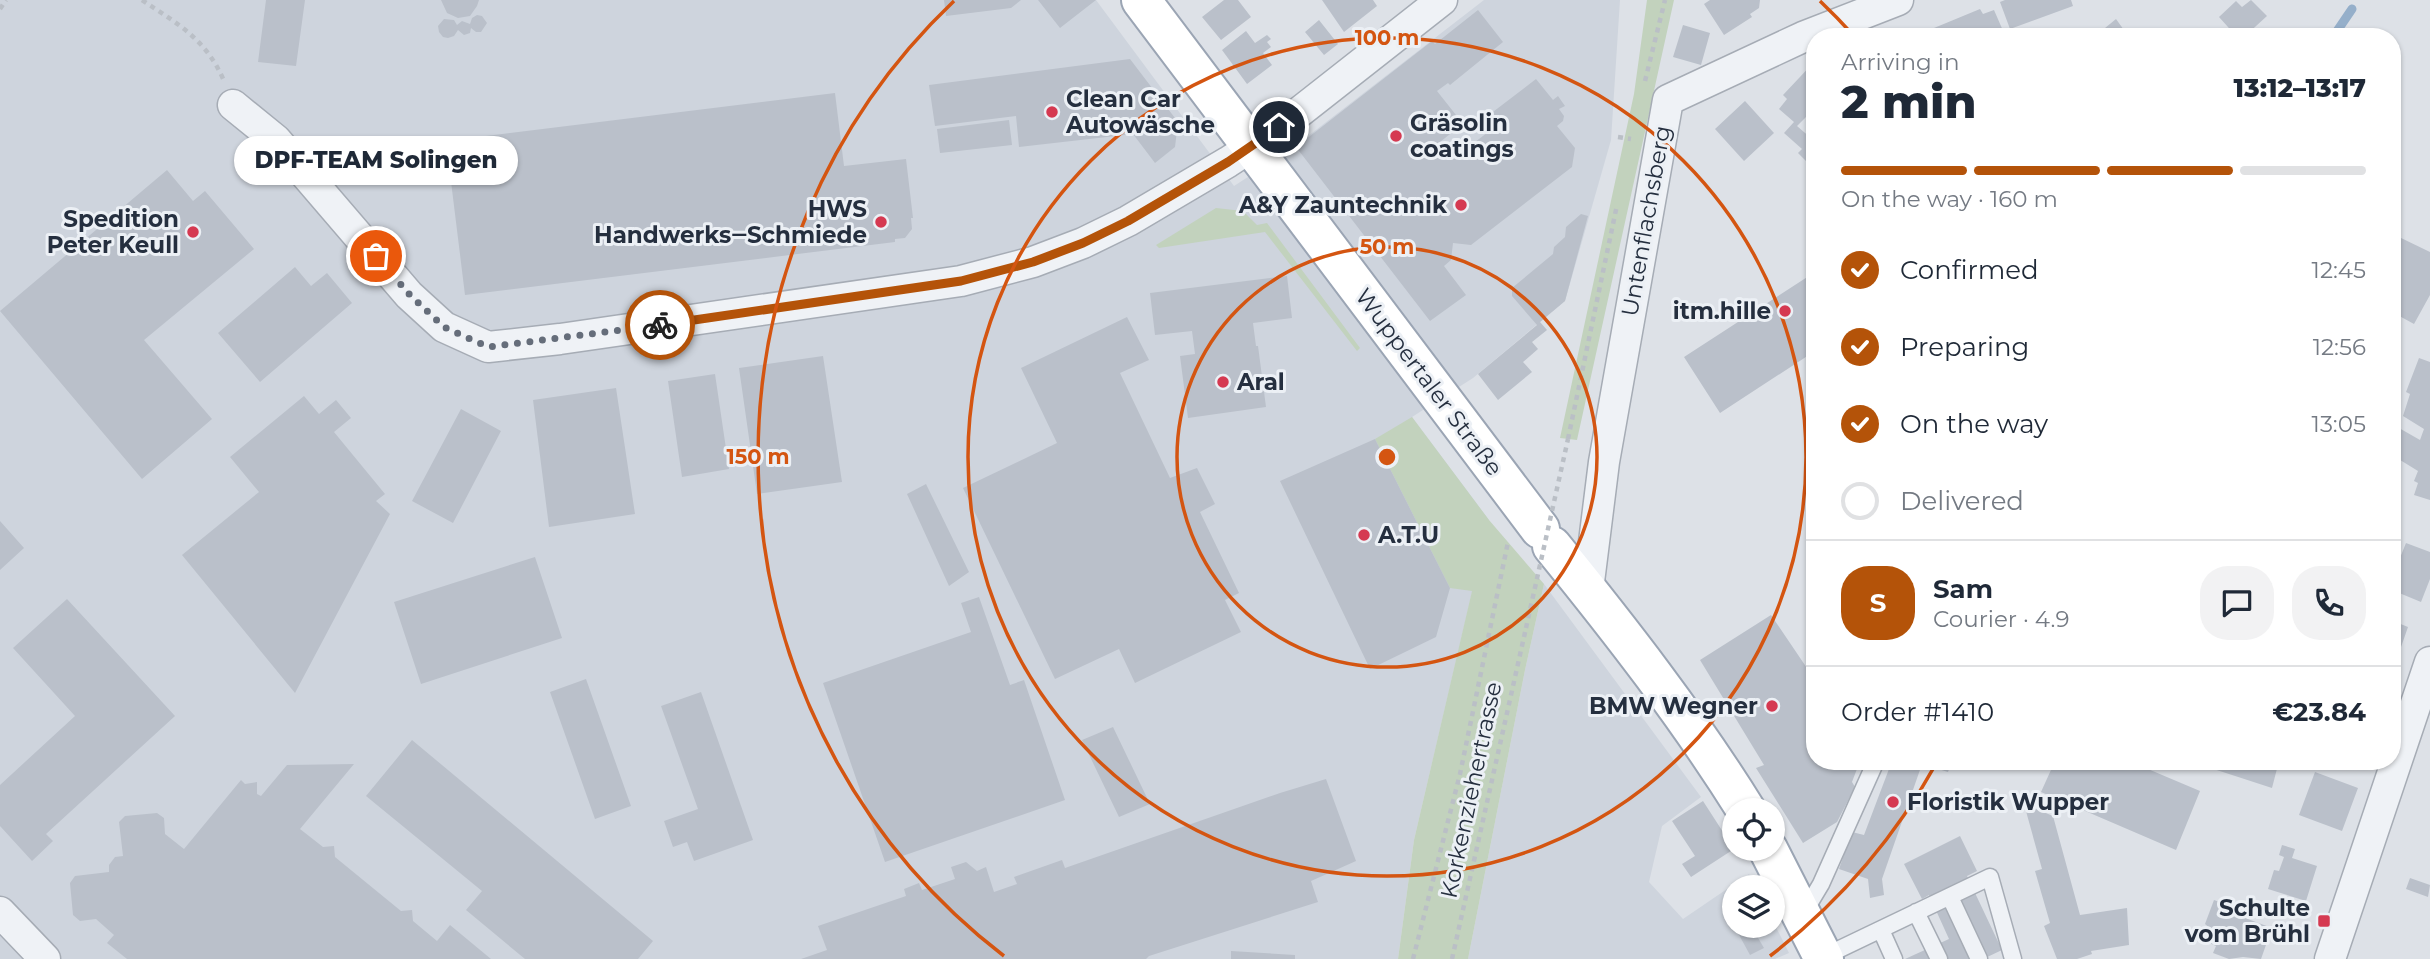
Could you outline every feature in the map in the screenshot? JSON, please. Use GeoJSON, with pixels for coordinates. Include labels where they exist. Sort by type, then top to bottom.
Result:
{"type":"FeatureCollection","features":[{"type":"Feature","properties":{"kind":"main road","name":"Wuppertaler Straße"},"geometry":{"type":"LineString","coordinates":[[1141,0],[1534,535],[1588,590],[1651,670],[1738,798]]}},
{"type":"Feature","properties":{"kind":"main road"},"geometry":{"type":"LineString","coordinates":[[1774,861],[1824,958]]}},
{"type":"Feature","properties":{"kind":"street"},"geometry":{"type":"LineString","coordinates":[[233,105],[276,140],[410,295],[444,327],[488,347],[560,340],[961,281],[1046,257],[1128,221],[1250,147],[1442,0]]}},
{"type":"Feature","properties":{"kind":"street","name":"Untenflachsberg"},"geometry":{"type":"LineString","coordinates":[[1826,28],[1898,0]]}},
{"type":"Feature","properties":{"kind":"street","name":"Untenflachsberg"},"geometry":{"type":"LineString","coordinates":[[1588,590],[1604,463],[1668,100],[1806,36]]}},
{"type":"Feature","properties":{"kind":"street"},"geometry":{"type":"LineString","coordinates":[[2401,748],[2430,662]]}},
{"type":"Feature","properties":{"kind":"street"},"geometry":{"type":"LineString","coordinates":[[2330,959],[2394,770]]}},
{"type":"Feature","properties":{"kind":"street"},"geometry":{"type":"LineString","coordinates":[[0,912],[45,959]]}},
{"type":"Feature","properties":{"kind":"lane"},"geometry":{"type":"LineString","coordinates":[[1803,914],[1821,884],[1872,770]]}},
{"type":"Feature","properties":{"kind":"lane"},"geometry":{"type":"LineString","coordinates":[[1824,958],[1990,877],[2014,959]]}},
{"type":"Feature","properties":{"kind":"lane"},"geometry":{"type":"LineString","coordinates":[[1950,897],[1979,959]]}},
{"type":"Feature","properties":{"kind":"lane"},"geometry":{"type":"LineString","coordinates":[[1916,912],[1938,959]]}},
{"type":"Feature","properties":{"kind":"lane"},"geometry":{"type":"LineString","coordinates":[[1881,930],[1895,959]]}},
{"type":"Feature","properties":{"kind":"path"},"geometry":{"type":"LineString","coordinates":[[0,9],[6,0]]}},
{"type":"Feature","properties":{"kind":"path"},"geometry":{"type":"LineString","coordinates":[[142,0],[191,33],[217,66],[233,105]]}},
{"type":"Feature","properties":{"kind":"path"},"geometry":{"type":"LineString","coordinates":[[1618,137],[1631,139]]}},
{"type":"Feature","properties":{"kind":"path","name":"Korkenziehertrasse"},"geometry":{"type":"LineString","coordinates":[[1452,959],[1568,439]]}},
{"type":"Feature","properties":{"kind":"path"},"geometry":{"type":"LineString","coordinates":[[1413,959],[1460,774],[1534,535]]}},
{"type":"Feature","properties":{"kind":"shaded area"},"geometry":{"type":"Polygon","coordinates":[[[0,0],[1096,0],[1234,186],[1290,150],[1484,0],[1620,0],[1611,140],[1565,301],[1473,378],[1412,417],[1489,520],[1414,840],[1398,959],[0,959],[0,0]]]}},
{"type":"Feature","properties":{"kind":"shaded area"},"geometry":{"type":"Polygon","coordinates":[[[1544,584],[1701,797],[1662,826],[1649,882],[1683,919],[1722,892],[1722,938],[1782,938],[1789,953],[1775,959],[1468,959],[1544,584]]]}},
{"type":"Feature","properties":{"kind":"green space"},"geometry":{"type":"Polygon","coordinates":[[[1647,0],[1674,0],[1577,440],[1560,438],[1634,94],[1647,0]]]}},
{"type":"Feature","properties":{"kind":"green space"},"geometry":{"type":"Polygon","coordinates":[[[1216,208],[1243,211],[1257,225],[1267,223],[1360,348],[1357,351],[1265,232],[1159,248],[1156,245],[1216,208]]]}},
{"type":"Feature","properties":{"kind":"green space"},"geometry":{"type":"Polygon","coordinates":[[[1412,417],[1489,520],[1544,584],[1468,959],[1398,959],[1414,840],[1472,591],[1450,588],[1375,439],[1412,417]]]}},
{"type":"Feature","properties":{"kind":"building"},"geometry":{"type":"Polygon","coordinates":[[[266,0],[305,0],[296,66],[258,62],[266,0]]]}},
{"type":"Feature","properties":{"kind":"building"},"geometry":{"type":"Polygon","coordinates":[[[441,0],[479,0],[470,16],[458,18],[447,13],[441,0]]]}},
{"type":"Feature","properties":{"kind":"building"},"geometry":{"type":"Polygon","coordinates":[[[944,0],[1021,0],[1011,8],[946,16],[944,0]]]}},
{"type":"Feature","properties":{"kind":"building"},"geometry":{"type":"Polygon","coordinates":[[[1038,0],[1096,0],[1060,28],[1038,0]]]}},
{"type":"Feature","properties":{"kind":"building"},"geometry":{"type":"Polygon","coordinates":[[[1224,0],[1238,0],[1251,17],[1221,40],[1202,17],[1224,0]]]}},
{"type":"Feature","properties":{"kind":"building"},"geometry":{"type":"Polygon","coordinates":[[[1322,0],[1373,0],[1377,6],[1344,32],[1322,0]]]}},
{"type":"Feature","properties":{"kind":"building"},"geometry":{"type":"Polygon","coordinates":[[[1710,0],[1760,0],[1759,8],[1750,14],[1752,17],[1724,35],[1704,4],[1710,0]]]}},
{"type":"Feature","properties":{"kind":"building"},"geometry":{"type":"Polygon","coordinates":[[[2071,0],[2073,6],[2010,28],[2000,2],[2071,0]]]}},
{"type":"Feature","properties":{"kind":"building"},"geometry":{"type":"Polygon","coordinates":[[[2251,0],[2267,16],[2254,28],[2229,28],[2219,17],[2236,1],[2242,7],[2251,0]]]}},
{"type":"Feature","properties":{"kind":"building"},"geometry":{"type":"Polygon","coordinates":[[[1980,9],[1983,14],[1994,10],[2002,28],[1934,28],[1980,9]]]}},
{"type":"Feature","properties":{"kind":"building","name":"Gräsolin coatings"},"geometry":{"type":"Polygon","coordinates":[[[1478,10],[1503,42],[1450,85],[1448,83],[1437,91],[1456,115],[1455,130],[1440,142],[1453,159],[1492,129],[1485,118],[1536,79],[1553,100],[1558,96],[1565,106],[1559,109],[1564,116],[1557,126],[1575,148],[1572,167],[1471,245],[1453,243],[1451,260],[1444,266],[1466,295],[1430,321],[1296,147],[1432,41],[1435,44],[1478,10]]]}},
{"type":"Feature","properties":{"kind":"building"},"geometry":{"type":"Polygon","coordinates":[[[482,16],[487,23],[481,32],[471,28],[470,33],[464,35],[458,30],[454,36],[448,38],[439,32],[438,26],[444,19],[454,20],[457,25],[462,21],[470,24],[472,18],[482,16]]]}},
{"type":"Feature","properties":{"kind":"building"},"geometry":{"type":"Polygon","coordinates":[[[2116,19],[2122,28],[2105,28],[2116,19]]]}},
{"type":"Feature","properties":{"kind":"building"},"geometry":{"type":"Polygon","coordinates":[[[1319,20],[1338,44],[1324,55],[1305,32],[1319,20]]]}},
{"type":"Feature","properties":{"kind":"building"},"geometry":{"type":"Polygon","coordinates":[[[1683,25],[1710,33],[1701,65],[1673,57],[1683,25]]]}},
{"type":"Feature","properties":{"kind":"building"},"geometry":{"type":"Polygon","coordinates":[[[1246,31],[1255,43],[1267,35],[1271,39],[1267,42],[1271,47],[1263,53],[1272,65],[1247,84],[1222,50],[1246,31]]]}},
{"type":"Feature","properties":{"kind":"building","name":"Clean Car Autowäsche"},"geometry":{"type":"Polygon","coordinates":[[[1130,59],[1178,122],[1175,147],[1155,163],[1133,134],[1019,147],[1016,116],[935,126],[929,85],[1130,59]]]}},
{"type":"Feature","properties":{"kind":"building"},"geometry":{"type":"Polygon","coordinates":[[[1806,71],[1806,117],[1797,126],[1806,134],[1806,161],[1798,153],[1802,149],[1784,133],[1794,122],[1779,109],[1787,99],[1783,95],[1806,71]]]}},
{"type":"Feature","properties":{"kind":"building"},"geometry":{"type":"Polygon","coordinates":[[[835,93],[844,166],[906,159],[913,218],[912,229],[905,238],[895,239],[895,242],[465,295],[446,141],[835,93]]]}},
{"type":"Feature","properties":{"kind":"building"},"geometry":{"type":"Polygon","coordinates":[[[1745,101],[1774,133],[1744,161],[1715,129],[1745,101]]]}},
{"type":"Feature","properties":{"kind":"building"},"geometry":{"type":"Polygon","coordinates":[[[1009,120],[1012,145],[940,153],[937,129],[1009,120]]]}},
{"type":"Feature","properties":{"kind":"building"},"geometry":{"type":"Polygon","coordinates":[[[167,170],[193,201],[205,191],[254,249],[144,340],[212,419],[142,479],[0,311],[167,170]]]}},
{"type":"Feature","properties":{"kind":"building"},"geometry":{"type":"Polygon","coordinates":[[[1581,214],[1588,216],[1565,301],[1540,322],[1547,330],[1532,342],[1538,349],[1523,362],[1532,372],[1498,400],[1478,374],[1537,325],[1512,296],[1512,288],[1553,254],[1554,247],[1565,237],[1566,227],[1581,214]]]}},
{"type":"Feature","properties":{"kind":"building"},"geometry":{"type":"Polygon","coordinates":[[[2401,238],[2430,252],[2430,295],[2414,324],[2401,317],[2401,238]]]}},
{"type":"Feature","properties":{"kind":"building"},"geometry":{"type":"Polygon","coordinates":[[[295,267],[311,286],[327,273],[352,303],[260,382],[218,333],[295,267]]]}},
{"type":"Feature","properties":{"kind":"building"},"geometry":{"type":"Polygon","coordinates":[[[1287,276],[1292,318],[1253,323],[1266,407],[1188,418],[1180,356],[1195,354],[1192,331],[1155,335],[1150,293],[1287,276]]]}},
{"type":"Feature","properties":{"kind":"building","name":"itm.hille"},"geometry":{"type":"Polygon","coordinates":[[[1806,278],[1806,357],[1720,413],[1684,357],[1806,278]]]}},
{"type":"Feature","properties":{"kind":"building"},"geometry":{"type":"Polygon","coordinates":[[[1127,317],[1149,360],[1120,373],[1170,478],[1197,468],[1215,504],[1200,512],[1239,593],[1225,600],[1241,632],[1135,683],[1119,649],[1055,679],[963,488],[1057,443],[1021,368],[1127,317]]]}},
{"type":"Feature","properties":{"kind":"building"},"geometry":{"type":"Polygon","coordinates":[[[823,356],[842,482],[757,494],[739,368],[823,356]]]}},
{"type":"Feature","properties":{"kind":"building"},"geometry":{"type":"Polygon","coordinates":[[[2419,358],[2430,362],[2430,500],[2414,495],[2418,483],[2414,481],[2418,471],[2401,461],[2401,429],[2420,440],[2424,429],[2403,416],[2410,394],[2406,392],[2419,358]]]}},
{"type":"Feature","properties":{"kind":"building"},"geometry":{"type":"Polygon","coordinates":[[[715,374],[729,469],[682,477],[668,381],[715,374]]]}},
{"type":"Feature","properties":{"kind":"building"},"geometry":{"type":"Polygon","coordinates":[[[616,388],[635,514],[549,527],[533,400],[616,388]]]}},
{"type":"Feature","properties":{"kind":"building"},"geometry":{"type":"Polygon","coordinates":[[[304,396],[319,414],[336,400],[351,418],[334,432],[385,494],[376,501],[390,514],[295,693],[182,555],[259,492],[230,457],[304,396]]]}},
{"type":"Feature","properties":{"kind":"building"},"geometry":{"type":"Polygon","coordinates":[[[461,409],[501,431],[453,523],[412,501],[461,409]]]}},
{"type":"Feature","properties":{"kind":"building","name":"A.T.U"},"geometry":{"type":"Polygon","coordinates":[[[1375,439],[1450,588],[1436,637],[1370,669],[1280,481],[1375,439]]]}},
{"type":"Feature","properties":{"kind":"building"},"geometry":{"type":"Polygon","coordinates":[[[926,484],[969,572],[949,586],[907,494],[926,484]]]}},
{"type":"Feature","properties":{"kind":"building"},"geometry":{"type":"Polygon","coordinates":[[[0,521],[24,548],[0,570],[0,521]]]}},
{"type":"Feature","properties":{"kind":"building"},"geometry":{"type":"Polygon","coordinates":[[[2406,543],[2430,552],[2430,579],[2421,602],[2401,594],[2401,556],[2406,543]]]}},
{"type":"Feature","properties":{"kind":"building"},"geometry":{"type":"Polygon","coordinates":[[[535,557],[562,638],[421,684],[394,602],[535,557]]]}},
{"type":"Feature","properties":{"kind":"building"},"geometry":{"type":"Polygon","coordinates":[[[979,597],[1010,685],[1024,680],[1065,800],[885,862],[823,683],[971,632],[961,603],[979,597]]]}},
{"type":"Feature","properties":{"kind":"building"},"geometry":{"type":"Polygon","coordinates":[[[67,599],[175,716],[46,834],[53,841],[32,861],[0,826],[0,785],[75,716],[13,648],[67,599]]]}},
{"type":"Feature","properties":{"kind":"building","name":"BMW Wegner"},"geometry":{"type":"Polygon","coordinates":[[[1771,615],[1806,667],[1806,770],[1857,770],[1852,782],[1855,787],[1837,822],[1803,843],[1785,814],[1785,798],[1775,798],[1756,768],[1764,765],[1700,660],[1771,615]]]}},
{"type":"Feature","properties":{"kind":"building"},"geometry":{"type":"Polygon","coordinates":[[[2401,624],[2408,627],[2401,647],[2401,624]]]}},
{"type":"Feature","properties":{"kind":"building"},"geometry":{"type":"Polygon","coordinates":[[[586,679],[631,806],[595,819],[550,692],[586,679]]]}},
{"type":"Feature","properties":{"kind":"building"},"geometry":{"type":"Polygon","coordinates":[[[701,692],[753,840],[694,861],[687,842],[673,847],[664,821],[698,809],[661,706],[701,692]]]}},
{"type":"Feature","properties":{"kind":"building"},"geometry":{"type":"Polygon","coordinates":[[[1113,727],[1150,804],[1119,817],[1082,740],[1113,727]]]}},
{"type":"Feature","properties":{"kind":"building"},"geometry":{"type":"Polygon","coordinates":[[[412,740],[653,941],[638,959],[525,959],[466,910],[482,891],[366,796],[412,740]]]}},
{"type":"Feature","properties":{"kind":"building"},"geometry":{"type":"Polygon","coordinates":[[[354,764],[300,829],[323,847],[334,846],[335,857],[401,911],[412,910],[413,921],[437,941],[450,925],[491,959],[127,959],[107,943],[114,935],[96,919],[80,921],[73,915],[70,883],[75,876],[109,872],[109,865],[115,857],[123,856],[119,822],[125,816],[157,813],[164,818],[165,834],[184,849],[241,780],[245,784],[257,782],[257,794],[261,796],[287,765],[354,764]]]}},
{"type":"Feature","properties":{"kind":"building","name":"Floristik Wupper"},"geometry":{"type":"Polygon","coordinates":[[[1889,770],[1920,770],[1882,879],[1884,895],[1870,898],[1868,879],[1839,869],[1852,832],[1864,835],[1889,770]]]}},
{"type":"Feature","properties":{"kind":"building"},"geometry":{"type":"Polygon","coordinates":[[[2051,770],[2150,770],[2200,791],[2176,850],[2041,792],[2051,770]]]}},
{"type":"Feature","properties":{"kind":"building"},"geometry":{"type":"Polygon","coordinates":[[[2217,770],[2277,770],[2272,788],[2217,770]]]}},
{"type":"Feature","properties":{"kind":"building"},"geometry":{"type":"Polygon","coordinates":[[[2315,772],[2358,788],[2342,831],[2299,815],[2315,772]]]}},
{"type":"Feature","properties":{"kind":"building"},"geometry":{"type":"Polygon","coordinates":[[[1326,779],[1356,861],[1311,881],[1318,902],[1146,959],[801,959],[827,950],[818,926],[906,896],[904,889],[919,883],[922,890],[955,879],[951,867],[966,862],[977,871],[986,867],[994,892],[1017,884],[1014,877],[1062,860],[1065,868],[1326,779]]]}},
{"type":"Feature","properties":{"kind":"building"},"geometry":{"type":"Polygon","coordinates":[[[1703,801],[1722,830],[1722,857],[1691,877],[1682,864],[1695,856],[1672,821],[1703,801]]]}},
{"type":"Feature","properties":{"kind":"building"},"geometry":{"type":"Polygon","coordinates":[[[2024,804],[2053,816],[2080,915],[2127,908],[2129,945],[2091,951],[2092,954],[2077,959],[2057,959],[2044,926],[2050,923],[2035,871],[2042,869],[2024,804]]]}},
{"type":"Feature","properties":{"kind":"building"},"geometry":{"type":"Polygon","coordinates":[[[1960,836],[1977,871],[1967,876],[2002,950],[1983,959],[1905,959],[1949,939],[1929,895],[1922,899],[1904,864],[1960,836]]]}},
{"type":"Feature","properties":{"kind":"building"},"geometry":{"type":"Polygon","coordinates":[[[2282,845],[2295,849],[2292,858],[2317,866],[2306,901],[2268,889],[2274,870],[2279,871],[2284,857],[2279,855],[2282,845]]]}},
{"type":"Feature","properties":{"kind":"building"},"geometry":{"type":"Polygon","coordinates":[[[2410,878],[2430,885],[2428,897],[2406,889],[2410,878]]]}},
{"type":"Feature","properties":{"kind":"building"},"geometry":{"type":"Polygon","coordinates":[[[2214,900],[2239,909],[2237,915],[2272,928],[2261,959],[2229,959],[2213,953],[2216,946],[2207,942],[2212,930],[2205,924],[2214,900]]]}},
{"type":"Feature","properties":{"kind":"building"},"geometry":{"type":"Polygon","coordinates":[[[1741,938],[1758,938],[1764,948],[1750,955],[1741,938]]]}},
{"type":"Feature","properties":{"kind":"building"},"geometry":{"type":"Polygon","coordinates":[[[1231,951],[1295,955],[1295,959],[1231,959],[1231,951]]]}},
{"type":"Feature","properties":{"kind":"waterway"},"geometry":{"type":"LineString","coordinates":[[2339,28],[2352,9]]}},
{"type":"Feature","properties":{"kind":"way so far"},"geometry":{"type":"LineString","coordinates":[[376,256],[410,295],[444,327],[488,347],[560,340],[660,325]]}},
{"type":"Feature","properties":{"kind":"place","name":"Clean Car Autowäsche"},"geometry":{"type":"Point","coordinates":[1052,112]}},
{"type":"Feature","properties":{"kind":"place","name":"Gräsolin coatings"},"geometry":{"type":"Point","coordinates":[1396,136]}},
{"type":"Feature","properties":{"kind":"place","name":"A&Y Zauntechnik"},"geometry":{"type":"Point","coordinates":[1461,205]}},
{"type":"Feature","properties":{"kind":"place","name":"HWS Handwerks‒Schmiede"},"geometry":{"type":"Point","coordinates":[881,222]}},
{"type":"Feature","properties":{"kind":"place","name":"Spedition Peter Keull"},"geometry":{"type":"Point","coordinates":[193,232]}},
{"type":"Feature","properties":{"kind":"place","name":"DPF-TEAM Solingen"},"geometry":{"type":"Point","coordinates":[376,256]}},
{"type":"Feature","properties":{"kind":"place","name":"itm.hille"},"geometry":{"type":"Point","coordinates":[1785,311]}},
{"type":"Feature","properties":{"kind":"place","name":"Aral"},"geometry":{"type":"Point","coordinates":[1223,382]}},
{"type":"Feature","properties":{"kind":"place","name":"A.T.U"},"geometry":{"type":"Point","coordinates":[1364,535]}},
{"type":"Feature","properties":{"kind":"place","name":"BMW Wegner"},"geometry":{"type":"Point","coordinates":[1772,706]}},
{"type":"Feature","properties":{"kind":"place","name":"Floristik Wupper"},"geometry":{"type":"Point","coordinates":[1893,802]}},
{"type":"Feature","properties":{"kind":"place","name":"Schulte vom Brühl"},"geometry":{"type":"Point","coordinates":[2324,921]}},
{"type":"Feature","properties":{"kind":"route"},"geometry":{"type":"LineString","coordinates":[[660,325],[961,281],[1033,262],[1083,243],[1128,221],[1228,162],[1279,127]]}}]}
